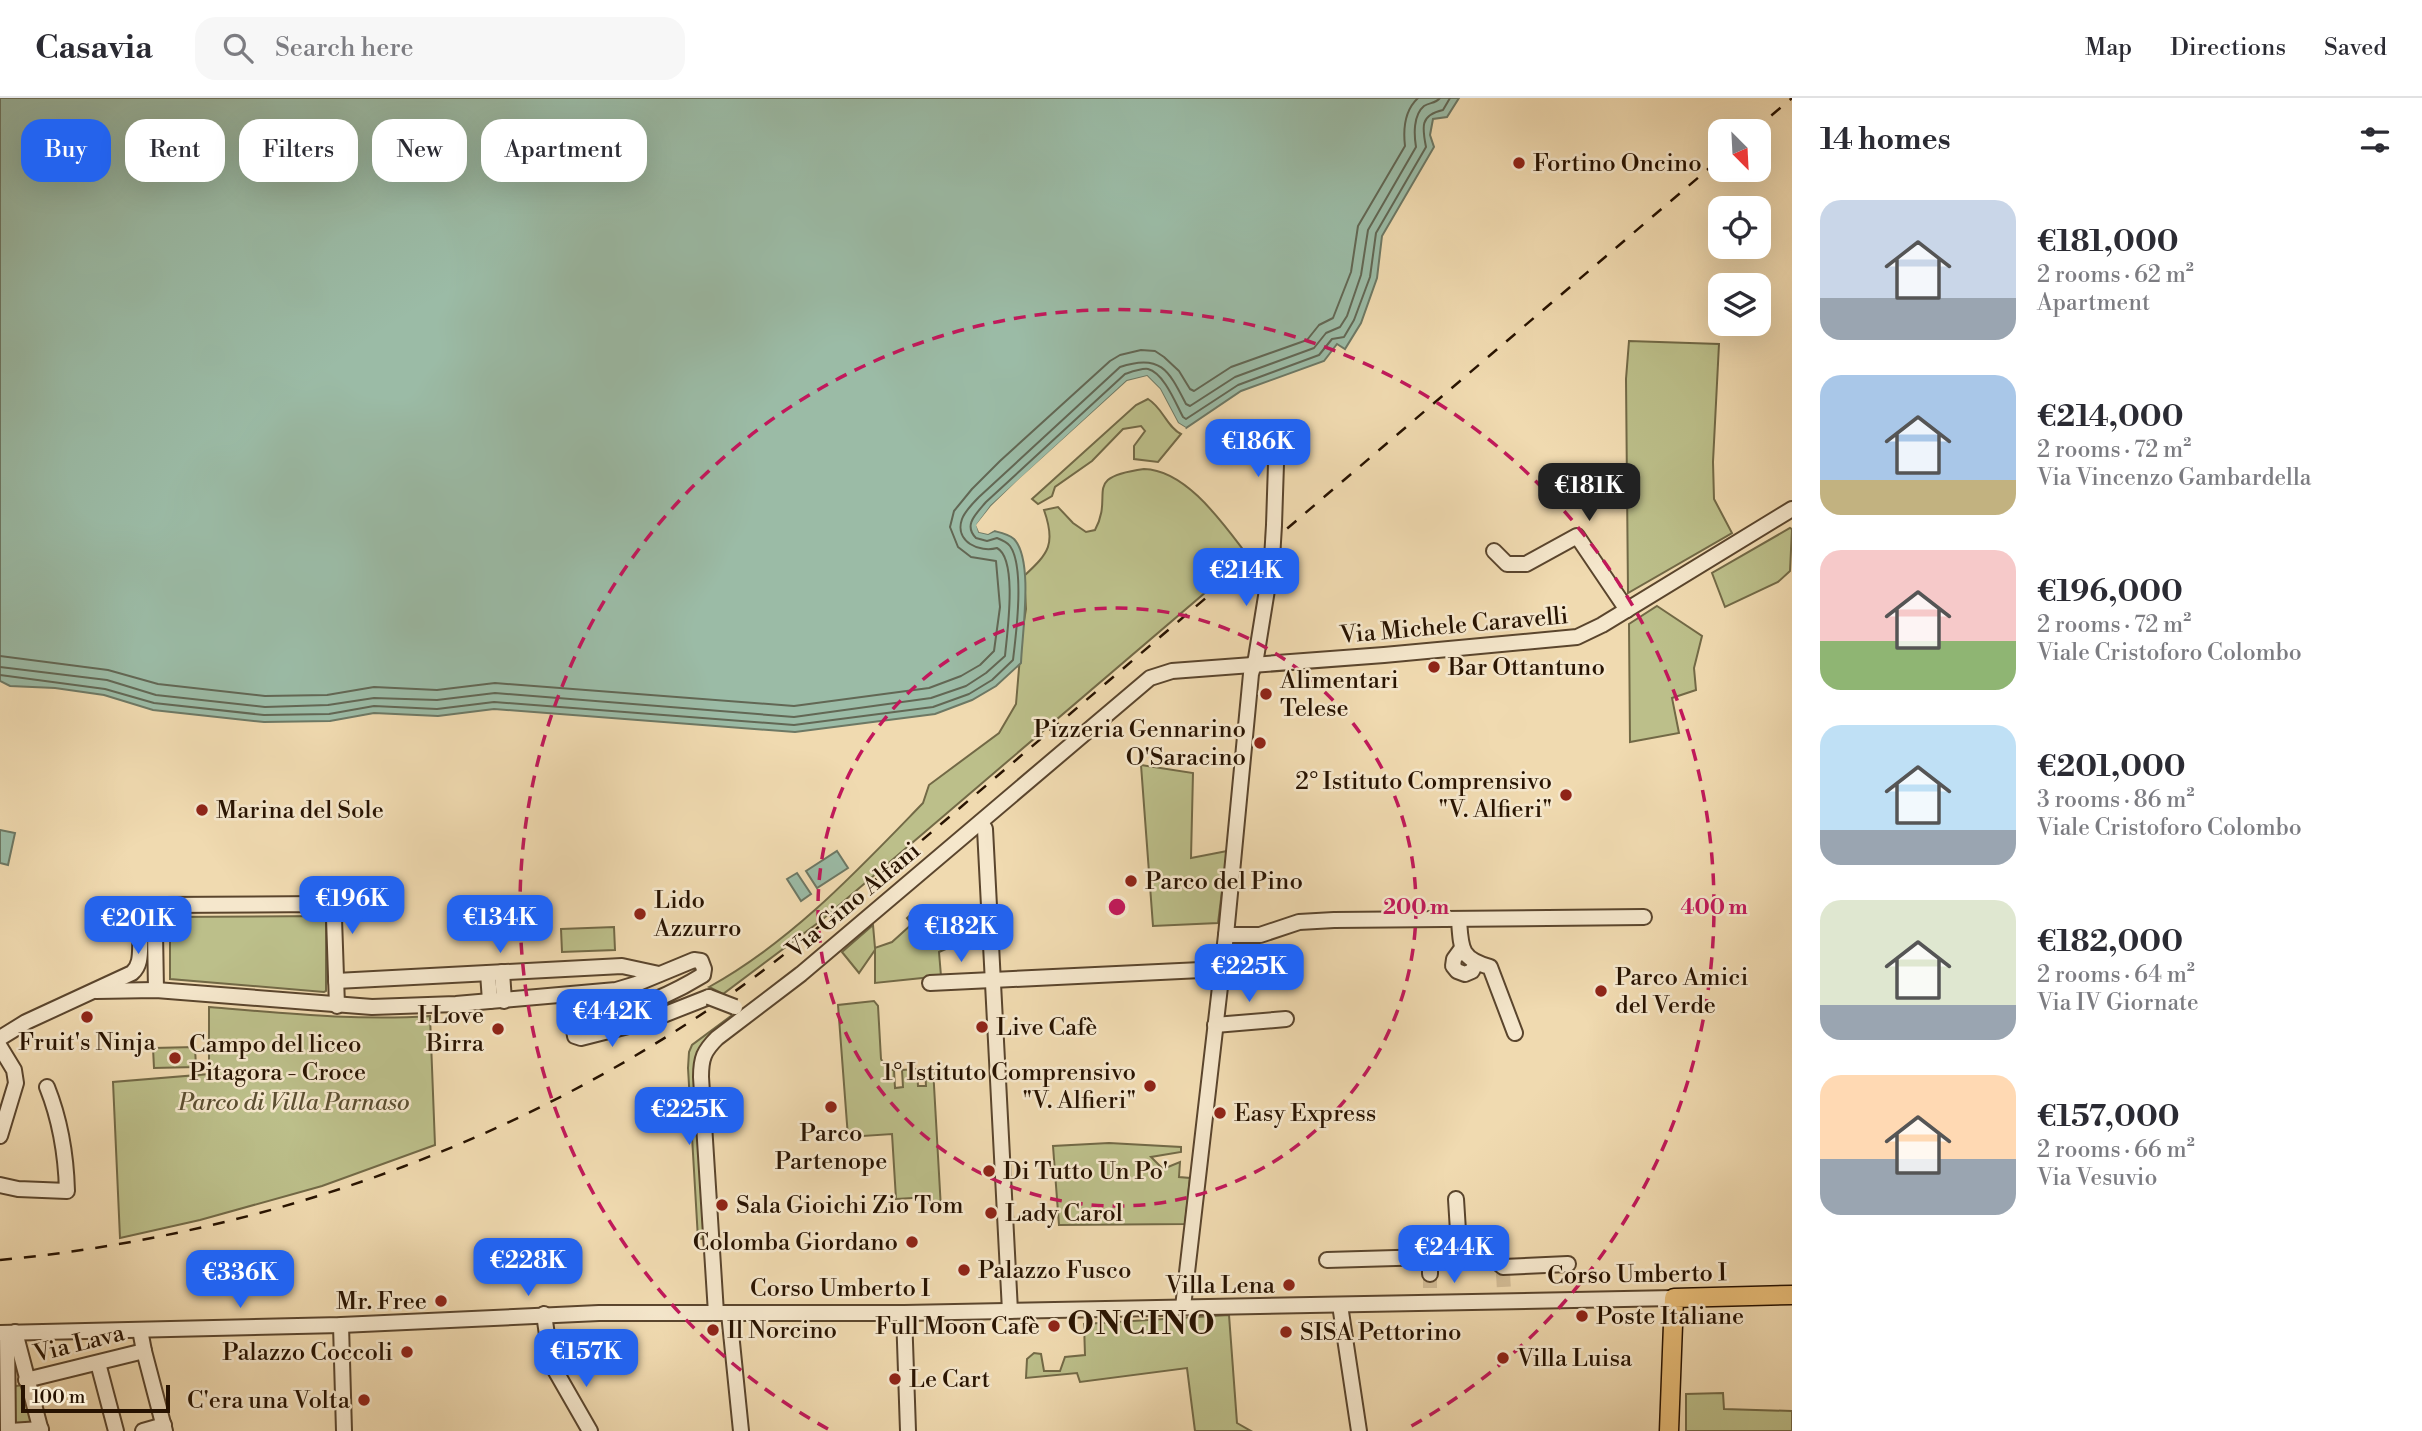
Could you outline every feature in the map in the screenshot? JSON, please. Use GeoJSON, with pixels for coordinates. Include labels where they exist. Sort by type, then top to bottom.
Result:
{"type":"FeatureCollection","features":[{"type":"Feature","properties":{"kind":"main road","name":"Corso Umberto I"},"geometry":{"type":"LineString","coordinates":[[1674,1298],[1792,1295]]}},
{"type":"Feature","properties":{"kind":"main road"},"geometry":{"type":"LineString","coordinates":[[1669,1431],[1674,1298]]}},
{"type":"Feature","properties":{"kind":"street"},"geometry":{"type":"LineString","coordinates":[[1183,1307],[1226,935],[1253,665],[1272,559],[1277,433]]}},
{"type":"Feature","properties":{"kind":"street","name":"Via Michele Caravelli"},"geometry":{"type":"LineString","coordinates":[[1253,665],[1567,640],[1589,632],[1627,610],[1792,509]]}},
{"type":"Feature","properties":{"kind":"street"},"geometry":{"type":"LineString","coordinates":[[1494,551],[1507,564],[1526,564],[1577,536],[1627,610]]}},
{"type":"Feature","properties":{"kind":"street","name":"Via Gino Alfani"},"geometry":{"type":"LineString","coordinates":[[722,1313],[701,1059],[705,1051],[717,1038],[747,1017],[1150,678],[1172,671],[1253,665]]}},
{"type":"Feature","properties":{"kind":"street"},"geometry":{"type":"LineString","coordinates":[[981,822],[985,829],[994,980],[1010,1311]]}},
{"type":"Feature","properties":{"kind":"street"},"geometry":{"type":"LineString","coordinates":[[0,1038],[137,969],[139,936],[149,915],[163,905],[323,904],[332,912],[334,918],[337,1006]]}},
{"type":"Feature","properties":{"kind":"street"},"geometry":{"type":"LineString","coordinates":[[149,915],[155,932],[156,990]]}},
{"type":"Feature","properties":{"kind":"street"},"geometry":{"type":"LineString","coordinates":[[1226,935],[1271,933],[1299,922],[1644,917]]}},
{"type":"Feature","properties":{"kind":"street"},"geometry":{"type":"LineString","coordinates":[[1459,919],[1464,953],[1476,963],[1490,967],[1515,1033]]}},
{"type":"Feature","properties":{"kind":"street"},"geometry":{"type":"LineString","coordinates":[[96,990],[156,990],[337,1006],[431,1006],[616,990],[694,960],[701,961],[703,975],[650,1004],[577,1025],[575,1036],[581,1038],[636,1025],[709,997],[735,1007],[747,1017]]}},
{"type":"Feature","properties":{"kind":"street"},"geometry":{"type":"LineString","coordinates":[[336,981],[622,966],[659,974]]}},
{"type":"Feature","properties":{"kind":"street"},"geometry":{"type":"LineString","coordinates":[[930,984],[1222,969]]}},
{"type":"Feature","properties":{"kind":"street"},"geometry":{"type":"LineString","coordinates":[[495,973],[497,1001]]}},
{"type":"Feature","properties":{"kind":"street"},"geometry":{"type":"LineString","coordinates":[[1215,1025],[1286,1019]]}},
{"type":"Feature","properties":{"kind":"street"},"geometry":{"type":"LineString","coordinates":[[0,1047],[16,1076],[16,1083],[0,1136]]}},
{"type":"Feature","properties":{"kind":"street"},"geometry":{"type":"LineString","coordinates":[[0,1185],[18,1189],[67,1191],[65,1150],[55,1107],[47,1087]]}},
{"type":"Feature","properties":{"kind":"street"},"geometry":{"type":"LineString","coordinates":[[1456,1199],[1459,1247],[1468,1260],[1496,1261],[1503,1270],[1568,1264]]}},
{"type":"Feature","properties":{"kind":"street"},"geometry":{"type":"LineString","coordinates":[[1327,1260],[1430,1257],[1430,1274]]}},
{"type":"Feature","properties":{"kind":"street","name":"Corso Umberto I"},"geometry":{"type":"LineString","coordinates":[[7,1333],[341,1325],[544,1314],[904,1313],[1340,1305],[1430,1298],[1674,1298]]}},
{"type":"Feature","properties":{"kind":"street"},"geometry":{"type":"LineString","coordinates":[[1340,1305],[1359,1431]]}},
{"type":"Feature","properties":{"kind":"street"},"geometry":{"type":"LineString","coordinates":[[722,1313],[741,1431]]}},
{"type":"Feature","properties":{"kind":"street"},"geometry":{"type":"LineString","coordinates":[[904,1313],[908,1431]]}},
{"type":"Feature","properties":{"kind":"street"},"geometry":{"type":"LineString","coordinates":[[544,1314],[551,1363],[590,1431]]}},
{"type":"Feature","properties":{"kind":"street"},"geometry":{"type":"LineString","coordinates":[[341,1325],[344,1431]]}},
{"type":"Feature","properties":{"kind":"street"},"geometry":{"type":"LineString","coordinates":[[141,1330],[164,1428],[143,1431]]}},
{"type":"Feature","properties":{"kind":"street"},"geometry":{"type":"LineString","coordinates":[[7,1333],[26,1380],[41,1430],[9,1431],[7,1333]]}},
{"type":"Feature","properties":{"kind":"street","name":"Via Lava"},"geometry":{"type":"LineString","coordinates":[[26,1380],[144,1351]]}},
{"type":"Feature","properties":{"kind":"street"},"geometry":{"type":"LineString","coordinates":[[98,1363],[116,1431]]}},
{"type":"Feature","properties":{"kind":"green space"},"geometry":{"type":"Polygon","coordinates":[[[1629,341],[1719,344],[1713,462],[1714,499],[1732,533],[1628,593],[1626,379],[1629,341]]]}},
{"type":"Feature","properties":{"kind":"green space"},"geometry":{"type":"Polygon","coordinates":[[[1148,399],[1181,434],[1158,462],[1134,459],[1134,446],[1145,431],[1141,426],[1123,429],[1092,461],[1055,487],[1052,496],[1038,504],[1032,499],[1136,405],[1148,399]]]}},
{"type":"Feature","properties":{"kind":"green space"},"geometry":{"type":"Polygon","coordinates":[[[1144,469],[1160,472],[1189,489],[1216,515],[1248,556],[823,919],[723,994],[709,987],[739,969],[796,926],[923,803],[929,785],[999,733],[1016,704],[1026,609],[1024,576],[1039,561],[1050,540],[1044,510],[1058,507],[1086,532],[1095,530],[1106,482],[1112,477],[1144,469]]]}},
{"type":"Feature","properties":{"kind":"green space"},"geometry":{"type":"Polygon","coordinates":[[[1790,528],[1790,571],[1778,582],[1725,607],[1712,573],[1790,528]]]}},
{"type":"Feature","properties":{"kind":"green space"},"geometry":{"type":"Polygon","coordinates":[[[1657,606],[1702,636],[1694,668],[1696,690],[1672,698],[1679,733],[1630,742],[1629,624],[1657,606]]]}},
{"type":"Feature","properties":{"kind":"green space"},"geometry":{"type":"Polygon","coordinates":[[[1141,765],[1193,773],[1191,858],[1227,851],[1218,923],[1153,926],[1141,765]]]}},
{"type":"Feature","properties":{"kind":"green space"},"geometry":{"type":"Polygon","coordinates":[[[917,909],[922,913],[941,912],[948,923],[948,948],[939,952],[941,976],[875,983],[875,950],[859,973],[842,952],[873,925],[875,948],[892,942],[912,924],[907,918],[917,909]]]}},
{"type":"Feature","properties":{"kind":"green space"},"geometry":{"type":"Polygon","coordinates":[[[324,916],[324,992],[170,979],[170,917],[324,916]]]}},
{"type":"Feature","properties":{"kind":"green space"},"geometry":{"type":"Polygon","coordinates":[[[614,927],[615,950],[562,952],[561,929],[614,927]]]}},
{"type":"Feature","properties":{"kind":"green space"},"geometry":{"type":"Polygon","coordinates":[[[874,1001],[878,1006],[881,1059],[888,1070],[894,1070],[895,1088],[903,1087],[902,1070],[917,1069],[918,1086],[926,1086],[925,1068],[933,1068],[941,1209],[930,1210],[929,1197],[896,1199],[892,1134],[848,1137],[838,1005],[874,1001]]]}},
{"type":"Feature","properties":{"kind":"green space","name":"Parco di Villa Parnaso"},"geometry":{"type":"Polygon","coordinates":[[[209,1007],[348,1017],[430,1016],[435,1145],[322,1186],[200,1220],[120,1238],[113,1082],[209,1074],[209,1007]]]}},
{"type":"Feature","properties":{"kind":"green space"},"geometry":{"type":"Polygon","coordinates":[[[739,1010],[747,1017],[705,1051],[712,1238],[698,1239],[689,1052],[692,1045],[739,1010]]]}},
{"type":"Feature","properties":{"kind":"green space","name":"Campo del liceo Pitagora - Croce"},"geometry":{"type":"Polygon","coordinates":[[[195,1047],[196,1067],[154,1068],[153,1048],[195,1047]]]}},
{"type":"Feature","properties":{"kind":"green space"},"geometry":{"type":"Polygon","coordinates":[[[1109,1143],[1181,1147],[1181,1152],[1151,1157],[1163,1169],[1180,1162],[1179,1177],[1190,1178],[1185,1224],[1059,1225],[1053,1146],[1109,1143]]]}},
{"type":"Feature","properties":{"kind":"green space"},"geometry":{"type":"Polygon","coordinates":[[[1229,1315],[1237,1423],[1251,1431],[1195,1431],[1187,1368],[1080,1382],[1077,1373],[1026,1378],[1027,1359],[1034,1353],[1041,1354],[1044,1371],[1060,1371],[1065,1357],[1085,1355],[1084,1324],[1229,1315]]]}},
{"type":"Feature","properties":{"kind":"green space"},"geometry":{"type":"Polygon","coordinates":[[[23,1385],[32,1423],[15,1424],[14,1389],[23,1385]]]}},
{"type":"Feature","properties":{"kind":"green space"},"geometry":{"type":"Polygon","coordinates":[[[1723,1393],[1724,1409],[1792,1411],[1792,1431],[1686,1431],[1686,1394],[1723,1393]]]}},
{"type":"Feature","properties":{"kind":"water"},"geometry":{"type":"Polygon","coordinates":[[[0,98],[1459,98],[1447,117],[1433,119],[1430,135],[1434,147],[1382,236],[1377,278],[1361,323],[1345,349],[1337,344],[1324,361],[1241,391],[1186,428],[1178,423],[1160,389],[1147,376],[1127,381],[991,506],[977,525],[979,532],[988,534],[994,531],[1012,537],[1020,549],[1024,563],[1021,663],[996,686],[972,700],[935,714],[795,732],[494,709],[438,716],[374,713],[330,721],[264,722],[153,710],[104,695],[55,688],[10,686],[0,681],[0,98]]]}},
{"type":"Feature","properties":{"kind":"water"},"geometry":{"type":"Polygon","coordinates":[[[0,830],[15,833],[8,865],[0,863],[0,830]]]}},
{"type":"Feature","properties":{"kind":"water"},"geometry":{"type":"Polygon","coordinates":[[[837,851],[848,868],[817,888],[806,871],[837,851]]]}},
{"type":"Feature","properties":{"kind":"water"},"geometry":{"type":"Polygon","coordinates":[[[797,873],[811,894],[801,901],[787,879],[797,873]]]}},
{"type":"Feature","properties":{"kind":"pier"},"geometry":{"type":"Polygon","coordinates":[[[1147,376],[1160,389],[1178,423],[1186,428],[1184,430],[1175,425],[1158,391],[1146,380],[1129,384],[1021,482],[980,526],[987,531],[998,528],[988,534],[979,532],[976,525],[1018,480],[1127,381],[1147,376]]]}},
{"type":"Feature","properties":{"kind":"tunnel"},"geometry":{"type":"LineString","coordinates":[[1503,1273],[1504,1291]]}},
{"type":"Feature","properties":{"kind":"tunnel"},"geometry":{"type":"LineString","coordinates":[[1430,1274],[1430,1293]]}},
{"type":"Feature","properties":{"kind":"railway"},"geometry":{"type":"LineString","coordinates":[[1767,119],[1792,98]]}},
{"type":"Feature","properties":{"kind":"railway"},"geometry":{"type":"LineString","coordinates":[[0,1260],[94,1248],[187,1231],[278,1208],[368,1180],[456,1146],[542,1106],[625,1062],[705,1012],[798,944],[852,900],[1708,169]]}},
{"type":"Feature","properties":{"kind":"place","name":"Fortino Oncino"},"geometry":{"type":"Point","coordinates":[1519,163]}},
{"type":"Feature","properties":{"kind":"place","name":"Bar Ottantuno"},"geometry":{"type":"Point","coordinates":[1434,667]}},
{"type":"Feature","properties":{"kind":"place","name":"Alimentari Telese"},"geometry":{"type":"Point","coordinates":[1266,694]}},
{"type":"Feature","properties":{"kind":"place","name":"Pizzeria Gennarino O'Saracino"},"geometry":{"type":"Point","coordinates":[1260,743]}},
{"type":"Feature","properties":{"kind":"place","name":"2° Istituto Comprensivo \"V. Alfieri\""},"geometry":{"type":"Point","coordinates":[1566,795]}},
{"type":"Feature","properties":{"kind":"place","name":"Marina del Sole"},"geometry":{"type":"Point","coordinates":[202,810]}},
{"type":"Feature","properties":{"kind":"place","name":"Parco del Pino"},"geometry":{"type":"Point","coordinates":[1131,881]}},
{"type":"Feature","properties":{"kind":"place","name":"Lido Azzurro"},"geometry":{"type":"Point","coordinates":[640,914]}},
{"type":"Feature","properties":{"kind":"place","name":"Parco Amici del Verde"},"geometry":{"type":"Point","coordinates":[1601,991]}},
{"type":"Feature","properties":{"kind":"place","name":"Fruit's Ninja"},"geometry":{"type":"Point","coordinates":[87,1017]}},
{"type":"Feature","properties":{"kind":"place","name":"Live Cafè"},"geometry":{"type":"Point","coordinates":[982,1027]}},
{"type":"Feature","properties":{"kind":"place","name":"I Love Birra"},"geometry":{"type":"Point","coordinates":[498,1029]}},
{"type":"Feature","properties":{"kind":"place","name":"Campo del liceo Pitagora - Croce"},"geometry":{"type":"Point","coordinates":[175,1058]}},
{"type":"Feature","properties":{"kind":"place","name":"1° Istituto Comprensivo \"V. Alfieri\""},"geometry":{"type":"Point","coordinates":[1150,1086]}},
{"type":"Feature","properties":{"kind":"place","name":"Parco Partenope"},"geometry":{"type":"Point","coordinates":[831,1107]}},
{"type":"Feature","properties":{"kind":"place","name":"Easy Express"},"geometry":{"type":"Point","coordinates":[1220,1113]}},
{"type":"Feature","properties":{"kind":"place","name":"Di Tutto Un Po'"},"geometry":{"type":"Point","coordinates":[989,1171]}},
{"type":"Feature","properties":{"kind":"place","name":"Sala Gioichi Zio Tom"},"geometry":{"type":"Point","coordinates":[722,1205]}},
{"type":"Feature","properties":{"kind":"place","name":"Lady Carol"},"geometry":{"type":"Point","coordinates":[991,1213]}},
{"type":"Feature","properties":{"kind":"place","name":"Colomba Giordano"},"geometry":{"type":"Point","coordinates":[912,1242]}},
{"type":"Feature","properties":{"kind":"place","name":"Palazzo Fusco"},"geometry":{"type":"Point","coordinates":[964,1270]}},
{"type":"Feature","properties":{"kind":"place","name":"Villa Lena"},"geometry":{"type":"Point","coordinates":[1289,1285]}},
{"type":"Feature","properties":{"kind":"place","name":"Mr. Free"},"geometry":{"type":"Point","coordinates":[441,1301]}},
{"type":"Feature","properties":{"kind":"place","name":"Poste Italiane"},"geometry":{"type":"Point","coordinates":[1582,1316]}},
{"type":"Feature","properties":{"kind":"place","name":"Full Moon Cafè"},"geometry":{"type":"Point","coordinates":[1054,1326]}},
{"type":"Feature","properties":{"kind":"place","name":"Il Norcino"},"geometry":{"type":"Point","coordinates":[713,1330]}},
{"type":"Feature","properties":{"kind":"place","name":"SISA Pettorino"},"geometry":{"type":"Point","coordinates":[1286,1332]}},
{"type":"Feature","properties":{"kind":"place","name":"Palazzo Coccoli"},"geometry":{"type":"Point","coordinates":[407,1352]}},
{"type":"Feature","properties":{"kind":"place","name":"Villa Luisa"},"geometry":{"type":"Point","coordinates":[1503,1358]}},
{"type":"Feature","properties":{"kind":"place","name":"Le Cart"},"geometry":{"type":"Point","coordinates":[895,1379]}},
{"type":"Feature","properties":{"kind":"place","name":"C'era una Volta"},"geometry":{"type":"Point","coordinates":[364,1400]}},
{"type":"Feature","properties":{"kind":"district","name":"ONCINO"},"geometry":{"type":"Point","coordinates":[1142,1323]}}]}
